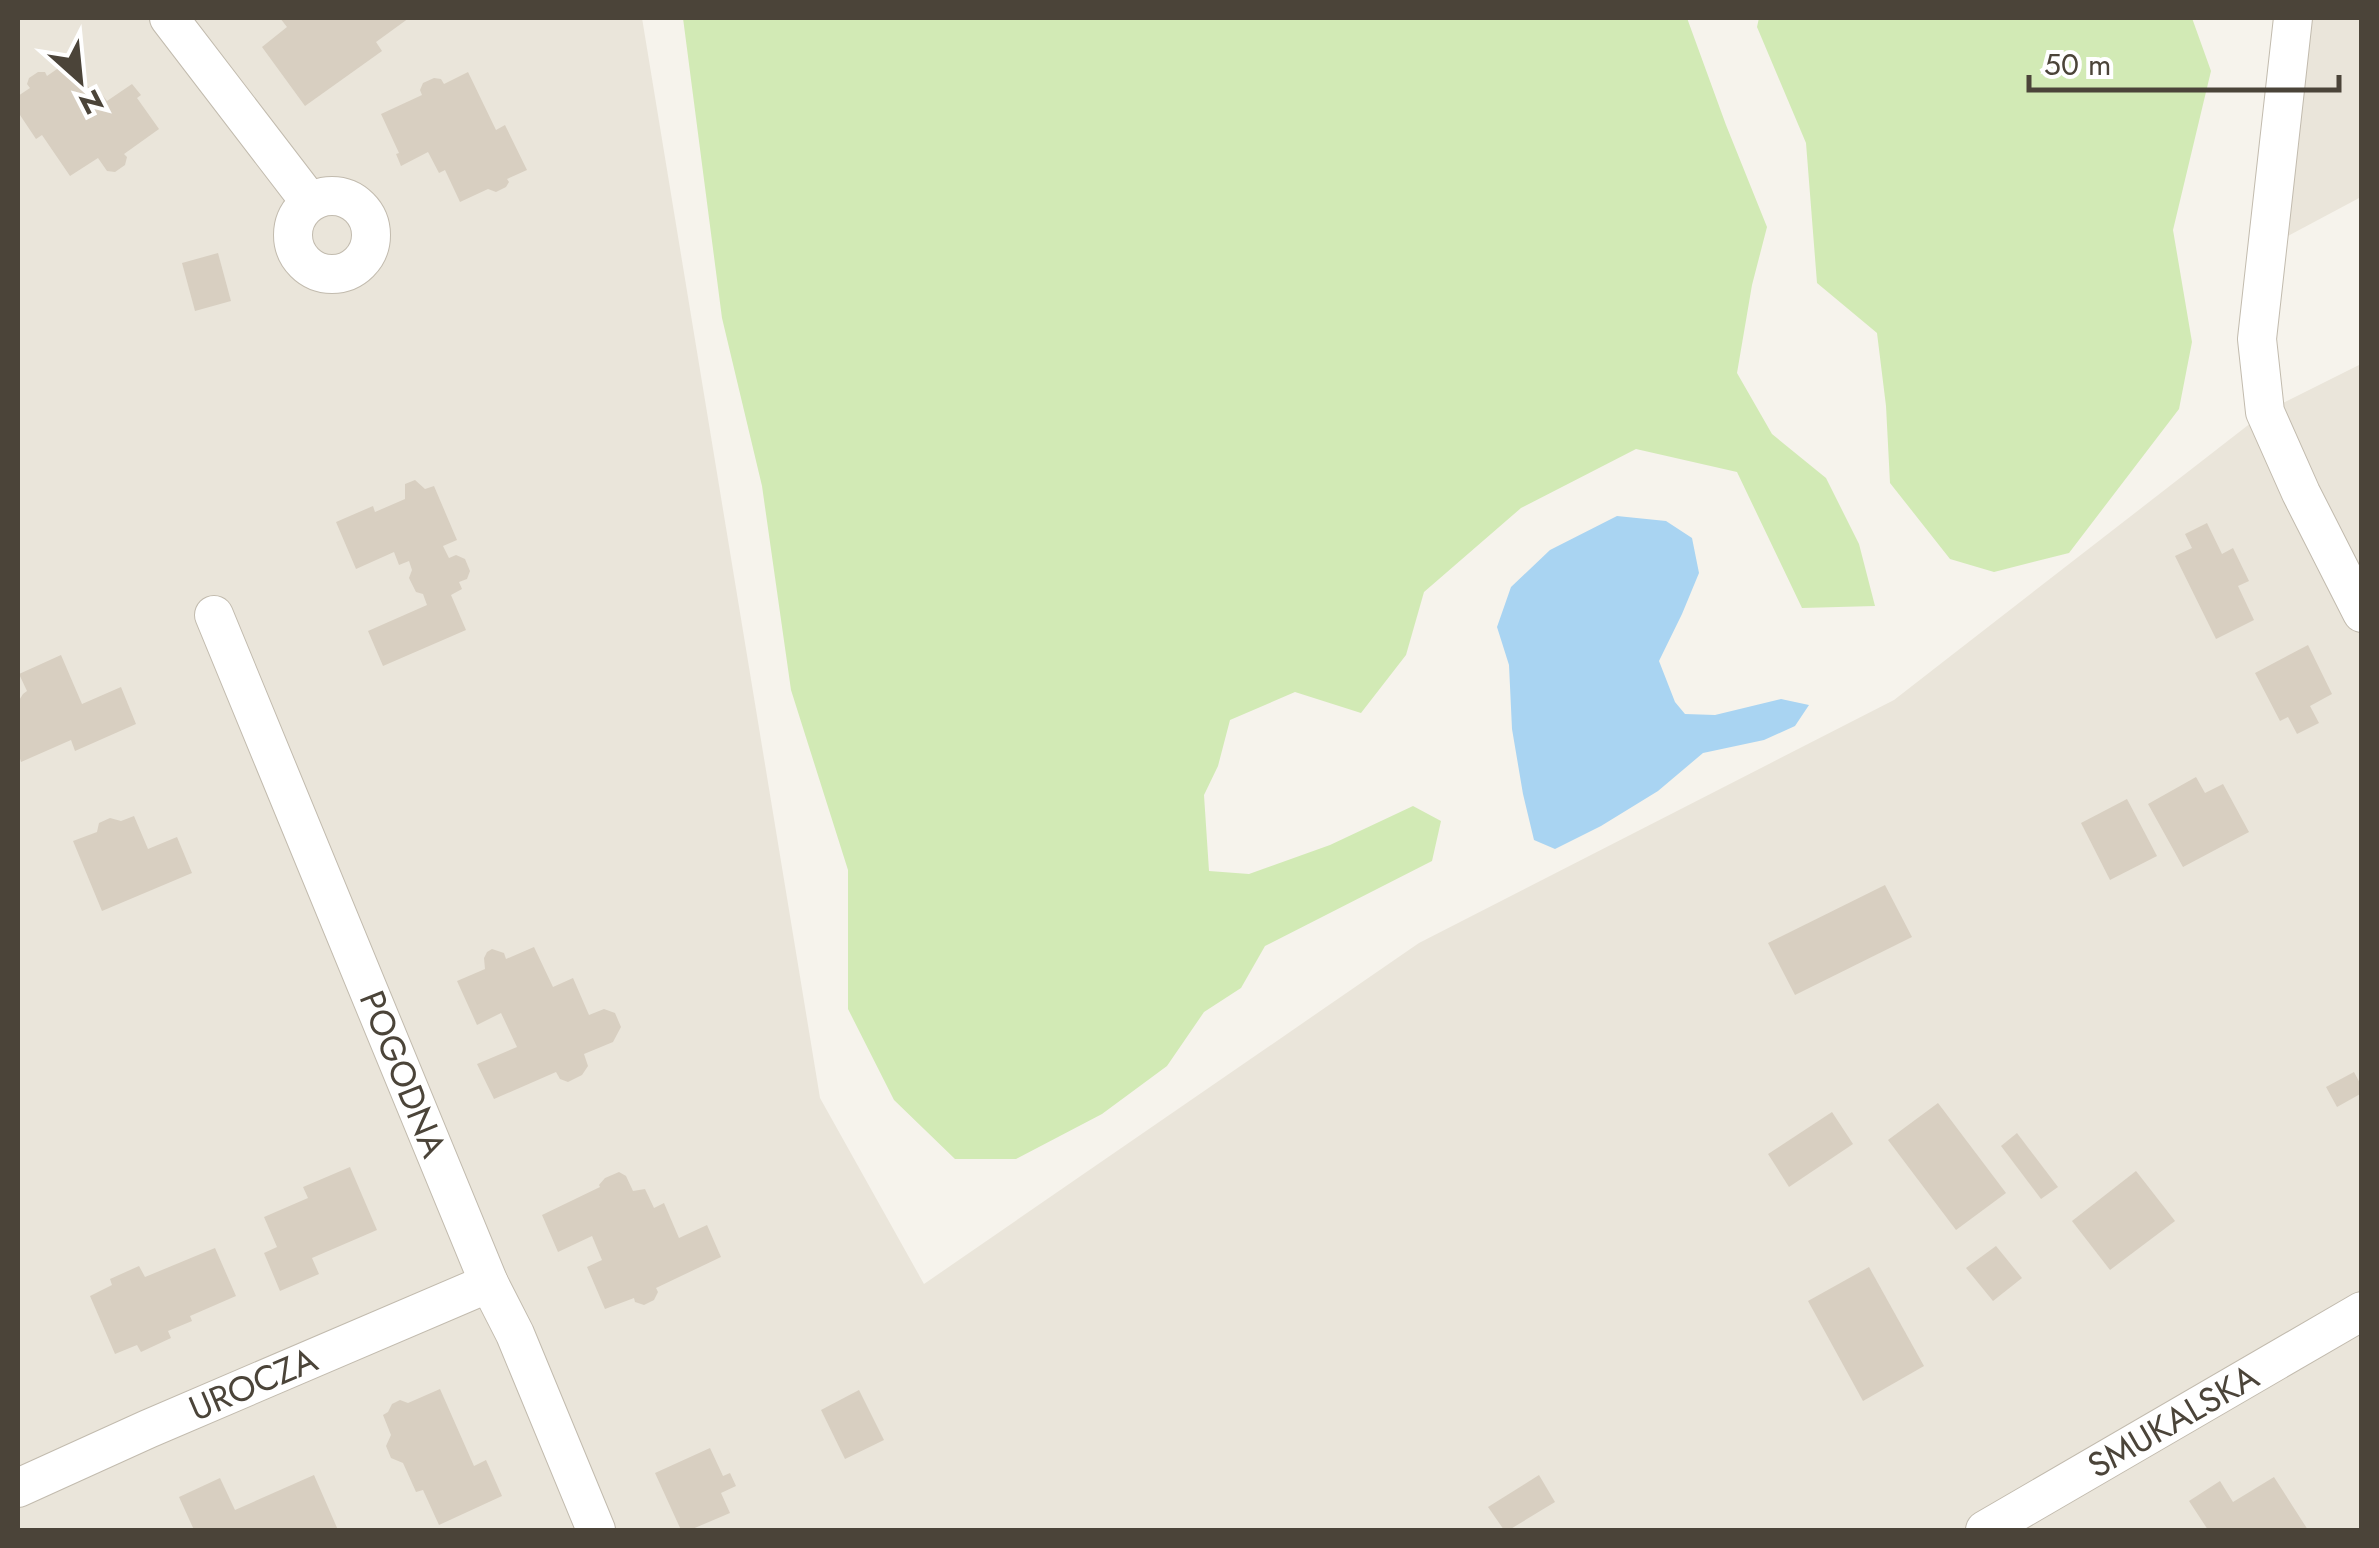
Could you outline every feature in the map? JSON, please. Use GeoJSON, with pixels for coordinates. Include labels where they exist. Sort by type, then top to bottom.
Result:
{"type":"FeatureCollection","features":[{"type":"Feature","properties":{"kind":"street"},"geometry":{"type":"LineString","coordinates":[[169,18],[310,202]]}},
{"type":"Feature","properties":{"kind":"street"},"geometry":{"type":"LineString","coordinates":[[2293,18],[2258,339],[2265,412],[2362,612]]}},
{"type":"Feature","properties":{"kind":"street","name":"POGODNA"},"geometry":{"type":"LineString","coordinates":[[214,615],[489,1283],[515,1334],[596,1530]]}},
{"type":"Feature","properties":{"kind":"street","name":"UROCZA"},"geometry":{"type":"LineString","coordinates":[[18,1488],[489,1283]]}},
{"type":"Feature","properties":{"kind":"street","name":"SMUKALSKA"},"geometry":{"type":"LineString","coordinates":[[1985,1530],[2362,1311]]}},
{"type":"Feature","properties":{"kind":"shaded area"},"geometry":{"type":"Polygon","coordinates":[[[18,18],[642,18],[820,1098],[924,1284],[1419,943],[1894,700],[2265,412],[2361,364],[2361,1530],[18,1530],[18,18]]]}},
{"type":"Feature","properties":{"kind":"shaded area"},"geometry":{"type":"Polygon","coordinates":[[[2293,18],[2361,18],[2361,197],[2269,246],[2293,18]]]}},
{"type":"Feature","properties":{"kind":"green space"},"geometry":{"type":"Polygon","coordinates":[[[683,18],[1687,18],[1767,227],[1752,285],[1737,373],[1772,434],[1826,478],[1859,544],[1875,606],[1802,608],[1737,472],[1636,449],[1521,508],[1424,592],[1406,655],[1361,713],[1295,692],[1230,720],[1218,766],[1204,795],[1209,871],[1249,874],[1330,845],[1413,806],[1441,821],[1432,861],[1265,946],[1241,988],[1204,1012],[1167,1066],[1102,1114],[1016,1159],[955,1159],[894,1100],[848,1009],[848,870],[791,690],[762,486],[722,318],[683,18]]]}},
{"type":"Feature","properties":{"kind":"green space"},"geometry":{"type":"Polygon","coordinates":[[[1759,18],[2192,18],[2211,71],[2173,230],[2192,342],[2179,409],[2069,553],[1994,572],[1950,559],[1890,483],[1877,333],[1817,283],[1806,143],[1757,27],[1759,18]]]}},
{"type":"Feature","properties":{"kind":"water"},"geometry":{"type":"Polygon","coordinates":[[[1617,516],[1666,521],[1692,538],[1699,573],[1659,661],[1675,702],[1685,714],[1715,715],[1781,699],[1809,705],[1795,726],[1764,740],[1703,753],[1658,791],[1555,849],[1534,840],[1512,729],[1509,665],[1497,627],[1511,587],[1550,550],[1617,516]]]}},
{"type":"Feature","properties":{"kind":"building"},"geometry":{"type":"Polygon","coordinates":[[[280,18],[409,18],[376,42],[382,51],[305,106],[262,47],[287,27],[280,18]]]}},
{"type":"Feature","properties":{"kind":"building"},"geometry":{"type":"Polygon","coordinates":[[[70,60],[90,89],[95,85],[107,101],[132,84],[159,129],[124,154],[125,165],[115,172],[107,171],[98,158],[70,176],[42,135],[36,139],[18,112],[18,96],[30,88],[29,78],[38,72],[47,76],[70,60]]]}},
{"type":"Feature","properties":{"kind":"building"},"geometry":{"type":"Polygon","coordinates":[[[468,72],[496,130],[505,125],[527,170],[507,179],[506,187],[496,192],[488,189],[460,202],[445,170],[439,173],[428,152],[401,166],[381,114],[422,95],[423,83],[434,78],[444,84],[468,72]]]}},
{"type":"Feature","properties":{"kind":"building"},"geometry":{"type":"Polygon","coordinates":[[[218,253],[231,301],[195,311],[182,263],[218,253]]]}},
{"type":"Feature","properties":{"kind":"building"},"geometry":{"type":"Polygon","coordinates":[[[415,480],[425,489],[434,486],[457,540],[443,546],[449,558],[456,555],[465,559],[470,571],[467,579],[459,582],[462,589],[451,595],[466,630],[383,666],[368,631],[427,605],[409,578],[409,561],[399,565],[394,552],[356,569],[336,522],[373,506],[375,512],[405,499],[405,484],[415,480]]]}},
{"type":"Feature","properties":{"kind":"building"},"geometry":{"type":"Polygon","coordinates":[[[2207,523],[2222,554],[2233,548],[2249,581],[2238,586],[2254,620],[2216,639],[2175,556],[2192,548],[2185,534],[2207,523]]]}},
{"type":"Feature","properties":{"kind":"building"},"geometry":{"type":"Polygon","coordinates":[[[2308,645],[2332,694],[2310,706],[2319,723],[2297,734],[2288,717],[2280,721],[2255,673],[2308,645]]]}},
{"type":"Feature","properties":{"kind":"building"},"geometry":{"type":"Polygon","coordinates":[[[61,655],[82,704],[121,687],[136,724],[75,751],[71,740],[21,762],[18,702],[27,691],[19,674],[61,655]]]}},
{"type":"Feature","properties":{"kind":"building"},"geometry":{"type":"Polygon","coordinates":[[[2196,777],[2205,793],[2223,784],[2249,832],[2183,867],[2148,804],[2196,777]]]}},
{"type":"Feature","properties":{"kind":"building"},"geometry":{"type":"Polygon","coordinates":[[[2127,799],[2157,856],[2110,880],[2081,823],[2127,799]]]}},
{"type":"Feature","properties":{"kind":"building"},"geometry":{"type":"Polygon","coordinates":[[[134,816],[148,849],[177,837],[192,873],[102,911],[73,841],[97,832],[99,823],[110,818],[121,821],[134,816]]]}},
{"type":"Feature","properties":{"kind":"building"},"geometry":{"type":"Polygon","coordinates":[[[1885,885],[1912,937],[1795,995],[1768,943],[1885,885]]]}},
{"type":"Feature","properties":{"kind":"building"},"geometry":{"type":"Polygon","coordinates":[[[534,947],[553,987],[573,978],[589,1015],[604,1009],[615,1013],[621,1027],[613,1042],[584,1054],[588,1066],[582,1075],[568,1082],[556,1072],[494,1099],[477,1064],[517,1047],[501,1013],[477,1025],[457,981],[485,969],[484,958],[492,949],[504,953],[506,959],[534,947]]]}},
{"type":"Feature","properties":{"kind":"building"},"geometry":{"type":"Polygon","coordinates":[[[2354,1072],[2362,1093],[2337,1107],[2326,1087],[2354,1072]]]}},
{"type":"Feature","properties":{"kind":"building"},"geometry":{"type":"Polygon","coordinates":[[[1938,1103],[2006,1193],[1956,1230],[1888,1140],[1938,1103]]]}},
{"type":"Feature","properties":{"kind":"building"},"geometry":{"type":"Polygon","coordinates":[[[1832,1112],[1853,1144],[1789,1187],[1768,1154],[1832,1112]]]}},
{"type":"Feature","properties":{"kind":"building"},"geometry":{"type":"Polygon","coordinates":[[[2017,1133],[2058,1187],[2041,1199],[2001,1146],[2017,1133]]]}},
{"type":"Feature","properties":{"kind":"building"},"geometry":{"type":"Polygon","coordinates":[[[350,1167],[377,1230],[312,1258],[319,1274],[280,1291],[264,1253],[277,1247],[264,1217],[308,1198],[303,1187],[350,1167]]]}},
{"type":"Feature","properties":{"kind":"building"},"geometry":{"type":"Polygon","coordinates":[[[2136,1171],[2175,1221],[2110,1270],[2072,1221],[2136,1171]]]}},
{"type":"Feature","properties":{"kind":"building"},"geometry":{"type":"Polygon","coordinates":[[[619,1172],[626,1176],[633,1191],[645,1189],[654,1208],[664,1203],[679,1238],[707,1225],[721,1257],[656,1288],[654,1300],[644,1305],[634,1298],[605,1309],[587,1267],[602,1260],[592,1236],[558,1252],[542,1215],[600,1187],[605,1178],[619,1172]]]}},
{"type":"Feature","properties":{"kind":"building"},"geometry":{"type":"Polygon","coordinates":[[[1996,1246],[2022,1278],[1993,1301],[1966,1268],[1996,1246]]]}},
{"type":"Feature","properties":{"kind":"building"},"geometry":{"type":"Polygon","coordinates":[[[215,1248],[236,1296],[190,1316],[192,1321],[168,1331],[171,1338],[141,1352],[137,1345],[115,1354],[90,1296],[112,1285],[110,1279],[139,1266],[145,1277],[215,1248]]]}},
{"type":"Feature","properties":{"kind":"building"},"geometry":{"type":"Polygon","coordinates":[[[1869,1267],[1924,1366],[1863,1401],[1808,1301],[1869,1267]]]}},
{"type":"Feature","properties":{"kind":"building"},"geometry":{"type":"Polygon","coordinates":[[[440,1389],[474,1466],[486,1460],[502,1496],[439,1525],[423,1490],[416,1492],[403,1463],[391,1458],[386,1446],[391,1435],[383,1415],[400,1400],[408,1403],[440,1389]]]}},
{"type":"Feature","properties":{"kind":"building"},"geometry":{"type":"Polygon","coordinates":[[[859,1390],[884,1440],[845,1459],[821,1410],[859,1390]]]}},
{"type":"Feature","properties":{"kind":"building"},"geometry":{"type":"Polygon","coordinates":[[[710,1448],[723,1476],[730,1473],[736,1486],[721,1493],[730,1513],[681,1530],[655,1473],[710,1448]]]}},
{"type":"Feature","properties":{"kind":"building"},"geometry":{"type":"Polygon","coordinates":[[[314,1475],[338,1530],[194,1530],[179,1497],[220,1478],[235,1510],[314,1475]]]}},
{"type":"Feature","properties":{"kind":"building"},"geometry":{"type":"Polygon","coordinates":[[[1539,1475],[1555,1502],[1504,1530],[1488,1507],[1539,1475]]]}},
{"type":"Feature","properties":{"kind":"building"},"geometry":{"type":"Polygon","coordinates":[[[2274,1477],[2308,1530],[2208,1530],[2189,1501],[2220,1481],[2233,1502],[2274,1477]]]}}]}
